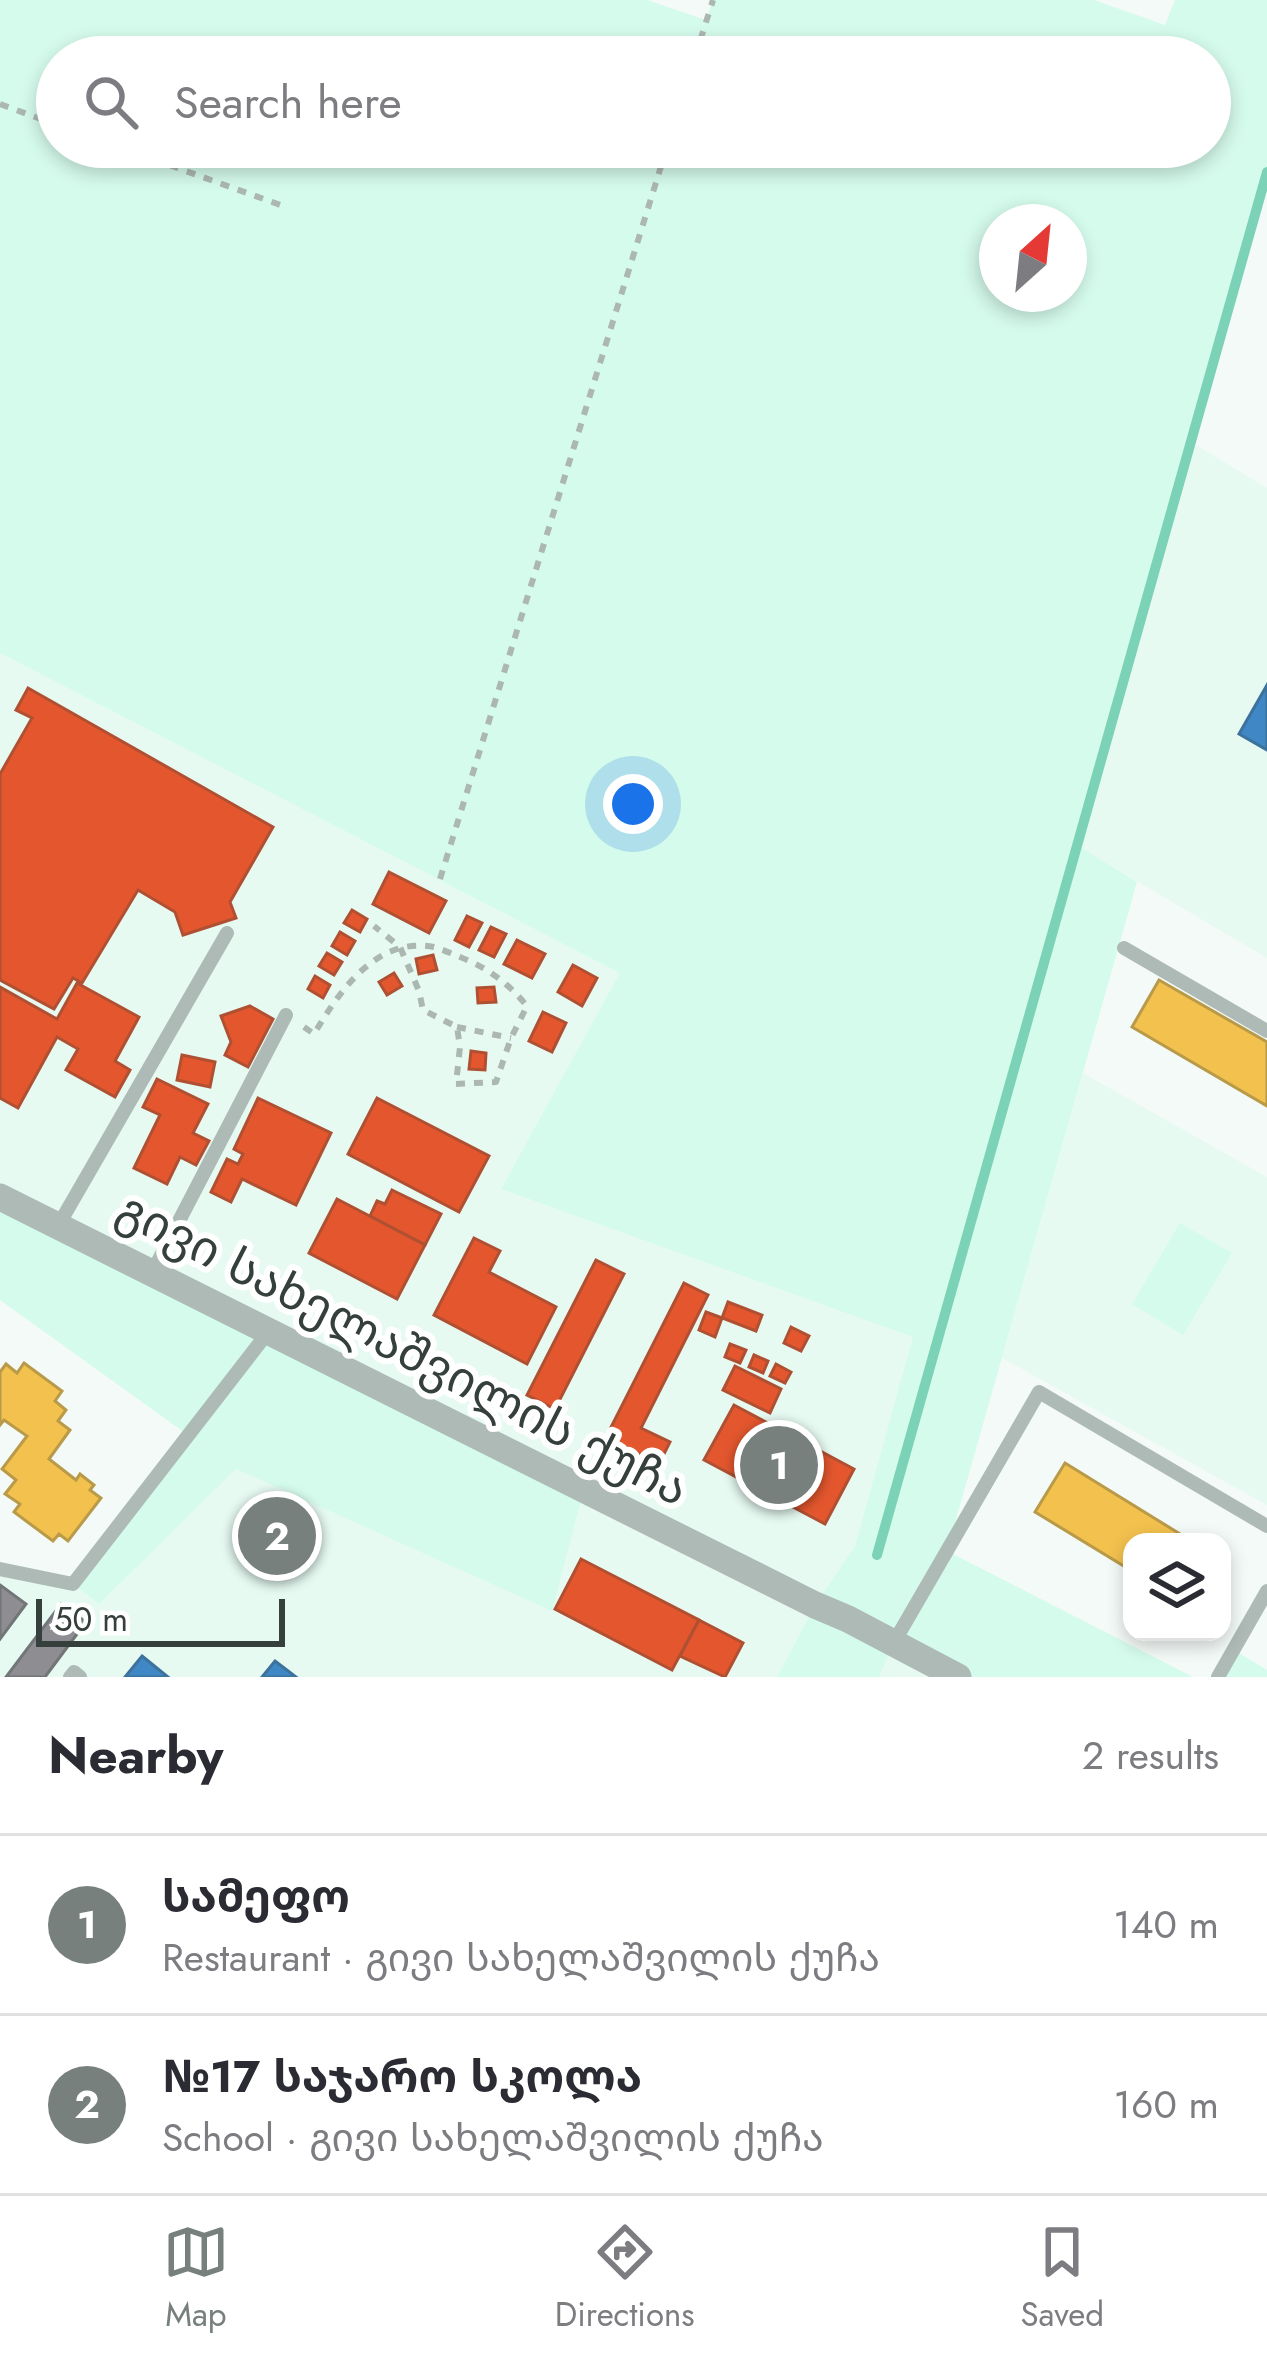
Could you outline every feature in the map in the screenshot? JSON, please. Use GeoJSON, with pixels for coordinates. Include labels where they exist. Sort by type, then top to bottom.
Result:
{"type":"FeatureCollection","features":[{"type":"Feature","properties":{"kind":"street","name":"გივი სახელაშვილის ქუჩა"},"geometry":{"type":"LineString","coordinates":[[0,1197],[958,1677]]}},
{"type":"Feature","properties":{"kind":"lane"},"geometry":{"type":"LineString","coordinates":[[58,1226],[227,933]]}},
{"type":"Feature","properties":{"kind":"lane"},"geometry":{"type":"LineString","coordinates":[[1124,948],[1267,1031]]}},
{"type":"Feature","properties":{"kind":"lane"},"geometry":{"type":"LineString","coordinates":[[152,1273],[286,1015]]}},
{"type":"Feature","properties":{"kind":"lane"},"geometry":{"type":"LineString","coordinates":[[0,1569],[73,1584],[269,1331]]}},
{"type":"Feature","properties":{"kind":"lane"},"geometry":{"type":"LineString","coordinates":[[893,1644],[1040,1392],[1267,1526]]}},
{"type":"Feature","properties":{"kind":"lane"},"geometry":{"type":"LineString","coordinates":[[1218,1677],[1267,1591]]}},
{"type":"Feature","properties":{"kind":"lane"},"geometry":{"type":"LineString","coordinates":[[70,1677],[74,1672],[80,1677]]}},
{"type":"Feature","properties":{"kind":"path"},"geometry":{"type":"LineString","coordinates":[[702,36],[713,0]]}},
{"type":"Feature","properties":{"kind":"path"},"geometry":{"type":"LineString","coordinates":[[0,104],[36,117]]}},
{"type":"Feature","properties":{"kind":"path"},"geometry":{"type":"LineString","coordinates":[[177,168],[286,207]]}},
{"type":"Feature","properties":{"kind":"path"},"geometry":{"type":"LineString","coordinates":[[440,879],[660,168]]}},
{"type":"Feature","properties":{"kind":"path"},"geometry":{"type":"LineString","coordinates":[[374,926],[400,947],[423,1010],[457,1027],[511,1038]]}},
{"type":"Feature","properties":{"kind":"path"},"geometry":{"type":"LineString","coordinates":[[286,1015],[314,1034],[334,999],[368,963],[400,947],[433,947],[479,964],[508,983],[527,1006],[496,1082],[456,1084],[457,1027]]}},
{"type":"Feature","properties":{"kind":"shaded area"},"geometry":{"type":"Polygon","coordinates":[[[1191,442],[1267,488],[1267,958],[1077,846],[1191,442]]]}},
{"type":"Feature","properties":{"kind":"shaded area"},"geometry":{"type":"Polygon","coordinates":[[[0,653],[621,973],[501,1189],[914,1337],[855,1546],[815,1605],[777,1677],[0,1677],[0,1569],[73,1584],[99,1603],[236,1469],[551,1610],[0,1197],[0,653]]]}},
{"type":"Feature","properties":{"kind":"shaded area"},"geometry":{"type":"Polygon","coordinates":[[[1083,1073],[1267,1177],[1267,1505],[1002,1358],[1083,1073]]]}},
{"type":"Feature","properties":{"kind":"shaded area"},"geometry":{"type":"Polygon","coordinates":[[[893,1644],[958,1677],[879,1677],[893,1644]]]}},
{"type":"Feature","properties":{"kind":"green space"},"geometry":{"type":"Polygon","coordinates":[[[0,0],[647,0],[706,20],[713,0],[1094,0],[1165,25],[1175,0],[1267,0],[1267,172],[1077,845],[1137,882],[947,1551],[1193,1677],[958,1677],[893,1645],[879,1677],[777,1677],[815,1605],[855,1546],[913,1337],[501,1189],[620,973],[0,653],[0,0]]]}},
{"type":"Feature","properties":{"kind":"green space"},"geometry":{"type":"Polygon","coordinates":[[[0,1197],[584,1489],[552,1611],[236,1469],[99,1604],[73,1584],[188,1435],[0,1300],[0,1197]]]}},
{"type":"Feature","properties":{"kind":"green space"},"geometry":{"type":"Polygon","coordinates":[[[1180,1223],[1232,1253],[1183,1335],[1132,1304],[1180,1223]]]}},
{"type":"Feature","properties":{"kind":"green space"},"geometry":{"type":"Polygon","coordinates":[[[1234,1650],[1267,1670],[1267,1677],[1218,1677],[1234,1650]]]}},
{"type":"Feature","properties":{"kind":"building: Homes"},"geometry":{"type":"Polygon","coordinates":[[[1159,980],[1267,1042],[1267,1106],[1132,1027],[1159,980]]]}},
{"type":"Feature","properties":{"kind":"building: Homes"},"geometry":{"type":"Polygon","coordinates":[[[24,1363],[62,1391],[55,1401],[66,1410],[58,1421],[70,1430],[49,1459],[76,1480],[80,1474],[101,1498],[68,1541],[59,1534],[53,1541],[14,1512],[20,1504],[5,1494],[16,1480],[2,1469],[27,1436],[4,1420],[0,1425],[0,1372],[6,1364],[17,1373],[24,1363]]]}},
{"type":"Feature","properties":{"kind":"building: Homes"},"geometry":{"type":"Polygon","coordinates":[[[1065,1463],[1178,1533],[1123,1533],[1123,1566],[1035,1512],[1065,1463]]]}},
{"type":"Feature","properties":{"kind":"building: Shops"},"geometry":{"type":"Polygon","coordinates":[[[28,688],[273,827],[230,902],[236,918],[183,935],[175,912],[138,890],[82,983],[73,978],[54,1009],[0,980],[0,774],[32,718],[16,710],[28,688]]]}},
{"type":"Feature","properties":{"kind":"building: Shops"},"geometry":{"type":"Polygon","coordinates":[[[389,872],[446,901],[429,933],[373,904],[389,872]]]}},
{"type":"Feature","properties":{"kind":"building: Shops"},"geometry":{"type":"Polygon","coordinates":[[[352,910],[367,919],[360,932],[344,923],[352,910]]]}},
{"type":"Feature","properties":{"kind":"building: Shops"},"geometry":{"type":"Polygon","coordinates":[[[467,916],[482,923],[469,947],[455,940],[467,916]]]}},
{"type":"Feature","properties":{"kind":"building: Shops"},"geometry":{"type":"Polygon","coordinates":[[[491,927],[506,934],[494,957],[479,950],[491,927]]]}},
{"type":"Feature","properties":{"kind":"building: Shops"},"geometry":{"type":"Polygon","coordinates":[[[340,932],[355,941],[347,955],[332,946],[340,932]]]}},
{"type":"Feature","properties":{"kind":"building: Shops"},"geometry":{"type":"Polygon","coordinates":[[[517,940],[545,954],[532,978],[504,964],[517,940]]]}},
{"type":"Feature","properties":{"kind":"building: Shops"},"geometry":{"type":"Polygon","coordinates":[[[327,953],[342,962],[334,975],[319,966],[327,953]]]}},
{"type":"Feature","properties":{"kind":"building: Shops"},"geometry":{"type":"Polygon","coordinates":[[[433,955],[437,970],[419,974],[416,959],[433,955]]]}},
{"type":"Feature","properties":{"kind":"building: Shops"},"geometry":{"type":"Polygon","coordinates":[[[573,965],[597,978],[582,1006],[558,992],[573,965]]]}},
{"type":"Feature","properties":{"kind":"building: Shops"},"geometry":{"type":"Polygon","coordinates":[[[394,973],[402,986],[387,995],[379,982],[394,973]]]}},
{"type":"Feature","properties":{"kind":"building: Shops"},"geometry":{"type":"Polygon","coordinates":[[[315,976],[330,985],[323,998],[308,989],[315,976]]]}},
{"type":"Feature","properties":{"kind":"building: Shops"},"geometry":{"type":"Polygon","coordinates":[[[77,983],[139,1017],[115,1061],[130,1070],[115,1097],[66,1070],[78,1049],[57,1037],[18,1108],[0,1098],[0,987],[57,1019],[77,983]]]}},
{"type":"Feature","properties":{"kind":"building: Shops"},"geometry":{"type":"Polygon","coordinates":[[[494,987],[496,1002],[478,1003],[477,988],[494,987]]]}},
{"type":"Feature","properties":{"kind":"building: Shops"},"geometry":{"type":"Polygon","coordinates":[[[250,1006],[273,1019],[248,1067],[225,1055],[231,1042],[221,1016],[250,1006]]]}},
{"type":"Feature","properties":{"kind":"building: Shops"},"geometry":{"type":"Polygon","coordinates":[[[543,1012],[566,1023],[552,1052],[529,1041],[543,1012]]]}},
{"type":"Feature","properties":{"kind":"building: Shops"},"geometry":{"type":"Polygon","coordinates":[[[471,1051],[486,1053],[485,1070],[469,1069],[471,1051]]]}},
{"type":"Feature","properties":{"kind":"building: Shops"},"geometry":{"type":"Polygon","coordinates":[[[182,1055],[215,1062],[210,1087],[177,1080],[182,1055]]]}},
{"type":"Feature","properties":{"kind":"building: Shops"},"geometry":{"type":"Polygon","coordinates":[[[157,1079],[208,1104],[193,1133],[209,1141],[196,1165],[180,1157],[167,1184],[134,1168],[160,1115],[143,1107],[157,1079]]]}},
{"type":"Feature","properties":{"kind":"building: Shops"},"geometry":{"type":"Polygon","coordinates":[[[258,1098],[331,1133],[296,1205],[242,1179],[231,1202],[211,1192],[227,1159],[238,1164],[243,1154],[234,1149],[258,1098]]]}},
{"type":"Feature","properties":{"kind":"building: Shops"},"geometry":{"type":"Polygon","coordinates":[[[377,1098],[489,1156],[459,1212],[348,1154],[377,1098]]]}},
{"type":"Feature","properties":{"kind":"building: Shops"},"geometry":{"type":"Polygon","coordinates":[[[392,1190],[441,1214],[425,1245],[370,1216],[377,1201],[385,1204],[392,1190]]]}},
{"type":"Feature","properties":{"kind":"building: Shops"},"geometry":{"type":"Polygon","coordinates":[[[337,1199],[425,1245],[397,1299],[309,1253],[337,1199]]]}},
{"type":"Feature","properties":{"kind":"building: Shops"},"geometry":{"type":"Polygon","coordinates":[[[474,1238],[500,1251],[489,1272],[556,1307],[527,1364],[434,1315],[474,1238]]]}},
{"type":"Feature","properties":{"kind":"building: Shops"},"geometry":{"type":"Polygon","coordinates":[[[596,1260],[624,1274],[555,1409],[527,1395],[596,1260]]]}},
{"type":"Feature","properties":{"kind":"building: Shops"},"geometry":{"type":"Polygon","coordinates":[[[684,1283],[708,1295],[641,1428],[670,1442],[659,1464],[606,1437],[684,1283]]]}},
{"type":"Feature","properties":{"kind":"building: Shops"},"geometry":{"type":"Polygon","coordinates":[[[728,1302],[762,1315],[756,1331],[722,1318],[728,1302]]]}},
{"type":"Feature","properties":{"kind":"building: Shops"},"geometry":{"type":"Polygon","coordinates":[[[706,1312],[722,1318],[715,1337],[699,1330],[706,1312]]]}},
{"type":"Feature","properties":{"kind":"building: Shops"},"geometry":{"type":"Polygon","coordinates":[[[791,1327],[809,1336],[801,1351],[784,1343],[791,1327]]]}},
{"type":"Feature","properties":{"kind":"building: Shops"},"geometry":{"type":"Polygon","coordinates":[[[730,1344],[746,1350],[740,1363],[725,1357],[730,1344]]]}},
{"type":"Feature","properties":{"kind":"building: Shops"},"geometry":{"type":"Polygon","coordinates":[[[754,1355],[768,1361],[763,1373],[749,1367],[754,1355]]]}},
{"type":"Feature","properties":{"kind":"building: Shops"},"geometry":{"type":"Polygon","coordinates":[[[776,1364],[791,1372],[785,1383],[770,1376],[776,1364]]]}},
{"type":"Feature","properties":{"kind":"building: Shops"},"geometry":{"type":"Polygon","coordinates":[[[735,1366],[781,1389],[770,1413],[723,1390],[735,1366]]]}},
{"type":"Feature","properties":{"kind":"building: Shops"},"geometry":{"type":"Polygon","coordinates":[[[734,1405],[854,1469],[825,1524],[704,1460],[734,1405]]]}},
{"type":"Feature","properties":{"kind":"building: Shops"},"geometry":{"type":"Polygon","coordinates":[[[581,1559],[699,1620],[672,1670],[555,1609],[581,1559]]]}},
{"type":"Feature","properties":{"kind":"building: Shops"},"geometry":{"type":"Polygon","coordinates":[[[699,1620],[743,1643],[725,1677],[680,1656],[699,1620]]]}},
{"type":"Feature","properties":{"kind":"building: Schools"},"geometry":{"type":"Polygon","coordinates":[[[1267,685],[1267,750],[1239,734],[1267,685]]]}},
{"type":"Feature","properties":{"kind":"building: Schools"},"geometry":{"type":"Polygon","coordinates":[[[142,1656],[168,1677],[125,1677],[142,1656]]]}},
{"type":"Feature","properties":{"kind":"building: Schools"},"geometry":{"type":"Polygon","coordinates":[[[275,1661],[296,1677],[262,1677],[275,1661]]]}},
{"type":"Feature","properties":{"kind":"building: Industry"},"geometry":{"type":"Polygon","coordinates":[[[0,1585],[26,1604],[0,1639],[0,1585]]]}},
{"type":"Feature","properties":{"kind":"building: Industry"},"geometry":{"type":"Polygon","coordinates":[[[61,1604],[86,1622],[45,1677],[6,1677],[61,1604]]]}},
{"type":"Feature","properties":{"kind":"waterway"},"geometry":{"type":"LineString","coordinates":[[877,1555],[1267,172]]}},
{"type":"Feature","properties":{"kind":"place","name":"სამეფო"},"geometry":{"type":"Point","coordinates":[779,1465]}},
{"type":"Feature","properties":{"kind":"place","name":"№17 საჯარო სკოლა"},"geometry":{"type":"Point","coordinates":[277,1536]}}]}
